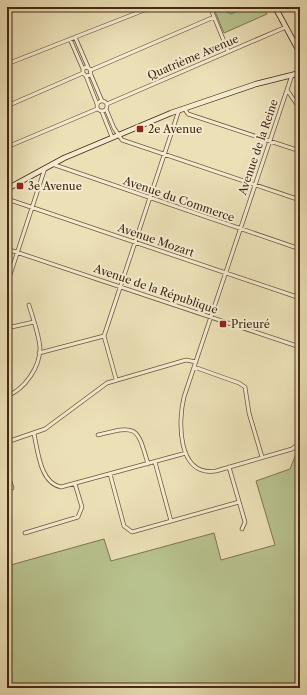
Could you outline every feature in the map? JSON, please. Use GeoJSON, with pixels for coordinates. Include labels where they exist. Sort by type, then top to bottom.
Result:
{"type":"FeatureCollection","features":[{"type":"Feature","properties":{"kind":"main road"},"geometry":{"type":"LineString","coordinates":[[275,7],[300,53]]}},
{"type":"Feature","properties":{"kind":"main road"},"geometry":{"type":"LineString","coordinates":[[7,189],[52,164],[112,137],[181,109],[256,84],[296,74],[300,68]]}},
{"type":"Feature","properties":{"kind":"street"},"geometry":{"type":"LineString","coordinates":[[7,64],[152,7]]}},
{"type":"Feature","properties":{"kind":"street"},"geometry":{"type":"LineString","coordinates":[[210,7],[228,52]]}},
{"type":"Feature","properties":{"kind":"street"},"geometry":{"type":"LineString","coordinates":[[91,70],[214,17]]}},
{"type":"Feature","properties":{"kind":"street","name":"Quatrième Avenue"},"geometry":{"type":"LineString","coordinates":[[106,104],[286,27]]}},
{"type":"Feature","properties":{"kind":"street"},"geometry":{"type":"LineString","coordinates":[[75,37],[88,67],[91,70],[91,75],[102,101],[106,104],[106,109],[118,135],[122,140],[300,200]]}},
{"type":"Feature","properties":{"kind":"street"},"geometry":{"type":"LineString","coordinates":[[70,39],[83,69],[83,74]]}},
{"type":"Feature","properties":{"kind":"street"},"geometry":{"type":"LineString","coordinates":[[83,69],[88,67]]}},
{"type":"Feature","properties":{"kind":"street"},"geometry":{"type":"LineString","coordinates":[[83,74],[86,76],[97,104],[97,109]]}},
{"type":"Feature","properties":{"kind":"street"},"geometry":{"type":"LineString","coordinates":[[7,106],[83,74]]}},
{"type":"Feature","properties":{"kind":"street","name":"Avenue de la Reine"},"geometry":{"type":"LineString","coordinates":[[186,453],[181,432],[181,411],[194,367],[287,90],[296,74]]}},
{"type":"Feature","properties":{"kind":"street"},"geometry":{"type":"LineString","coordinates":[[86,76],[91,75]]}},
{"type":"Feature","properties":{"kind":"street"},"geometry":{"type":"LineString","coordinates":[[287,90],[300,109]]}},
{"type":"Feature","properties":{"kind":"street"},"geometry":{"type":"LineString","coordinates":[[97,104],[102,101]]}},
{"type":"Feature","properties":{"kind":"street"},"geometry":{"type":"LineString","coordinates":[[97,109],[102,112],[112,137]]}},
{"type":"Feature","properties":{"kind":"street"},"geometry":{"type":"LineString","coordinates":[[7,147],[97,109]]}},
{"type":"Feature","properties":{"kind":"street"},"geometry":{"type":"LineString","coordinates":[[102,112],[106,109]]}},
{"type":"Feature","properties":{"kind":"street"},"geometry":{"type":"LineString","coordinates":[[116,379],[104,336],[181,109],[188,114],[300,151]]}},
{"type":"Feature","properties":{"kind":"street","name":"Avenue du Commerce"},"geometry":{"type":"LineString","coordinates":[[52,164],[150,199],[300,249]]}},
{"type":"Feature","properties":{"kind":"street"},"geometry":{"type":"LineString","coordinates":[[8,281],[45,168]]}},
{"type":"Feature","properties":{"kind":"street","name":"Avenue Mozart"},"geometry":{"type":"LineString","coordinates":[[7,199],[300,298]]}},
{"type":"Feature","properties":{"kind":"street","name":"Avenue de la République"},"geometry":{"type":"LineString","coordinates":[[7,249],[300,347]]}},
{"type":"Feature","properties":{"kind":"street"},"geometry":{"type":"LineString","coordinates":[[7,396],[19,389],[27,381],[35,368],[40,353],[39,340],[29,306]]}},
{"type":"Feature","properties":{"kind":"street"},"geometry":{"type":"LineString","coordinates":[[7,328],[34,322]]}},
{"type":"Feature","properties":{"kind":"street"},"geometry":{"type":"LineString","coordinates":[[40,353],[104,336]]}},
{"type":"Feature","properties":{"kind":"street"},"geometry":{"type":"LineString","coordinates":[[7,442],[34,434],[49,427],[101,386],[116,379],[186,360],[196,362]]}},
{"type":"Feature","properties":{"kind":"street"},"geometry":{"type":"LineString","coordinates":[[194,367],[239,383],[245,387],[249,410],[262,457]]}},
{"type":"Feature","properties":{"kind":"street"},"geometry":{"type":"LineString","coordinates":[[98,435],[122,429],[132,430],[140,439],[148,464]]}},
{"type":"Feature","properties":{"kind":"street"},"geometry":{"type":"LineString","coordinates":[[34,434],[45,473],[49,480],[60,487],[186,453],[194,465],[204,471],[213,471],[293,449],[299,440],[300,435]]}},
{"type":"Feature","properties":{"kind":"street"},"geometry":{"type":"LineString","coordinates":[[155,462],[171,521]]}},
{"type":"Feature","properties":{"kind":"street"},"geometry":{"type":"LineString","coordinates":[[230,467],[245,522],[242,529]]}},
{"type":"Feature","properties":{"kind":"street"},"geometry":{"type":"LineString","coordinates":[[7,472],[12,488]]}},
{"type":"Feature","properties":{"kind":"street"},"geometry":{"type":"LineString","coordinates":[[110,474],[127,529],[137,532],[239,502]]}},
{"type":"Feature","properties":{"kind":"street"},"geometry":{"type":"LineString","coordinates":[[25,533],[77,518],[82,507],[75,484]]}},
{"type":"Feature","properties":{"kind":"green space"},"geometry":{"type":"Polygon","coordinates":[[[213,7],[263,7],[267,14],[224,33],[213,7]]]}},
{"type":"Feature","properties":{"kind":"green space"},"geometry":{"type":"Polygon","coordinates":[[[300,444],[300,688],[7,688],[7,566],[104,539],[111,561],[214,533],[221,560],[275,545],[256,481],[290,469],[300,444]]]}},
{"type":"Feature","properties":{"kind":"shaded area"},"geometry":{"type":"Polygon","coordinates":[[[228,7],[247,7],[231,14],[227,12],[228,7]]]}},
{"type":"Feature","properties":{"kind":"place","name":"2e Avenue"},"geometry":{"type":"Point","coordinates":[140,129]}},
{"type":"Feature","properties":{"kind":"place","name":"3e Avenue"},"geometry":{"type":"Point","coordinates":[20,186]}},
{"type":"Feature","properties":{"kind":"place","name":"Prieuré"},"geometry":{"type":"Point","coordinates":[223,324]}}]}
